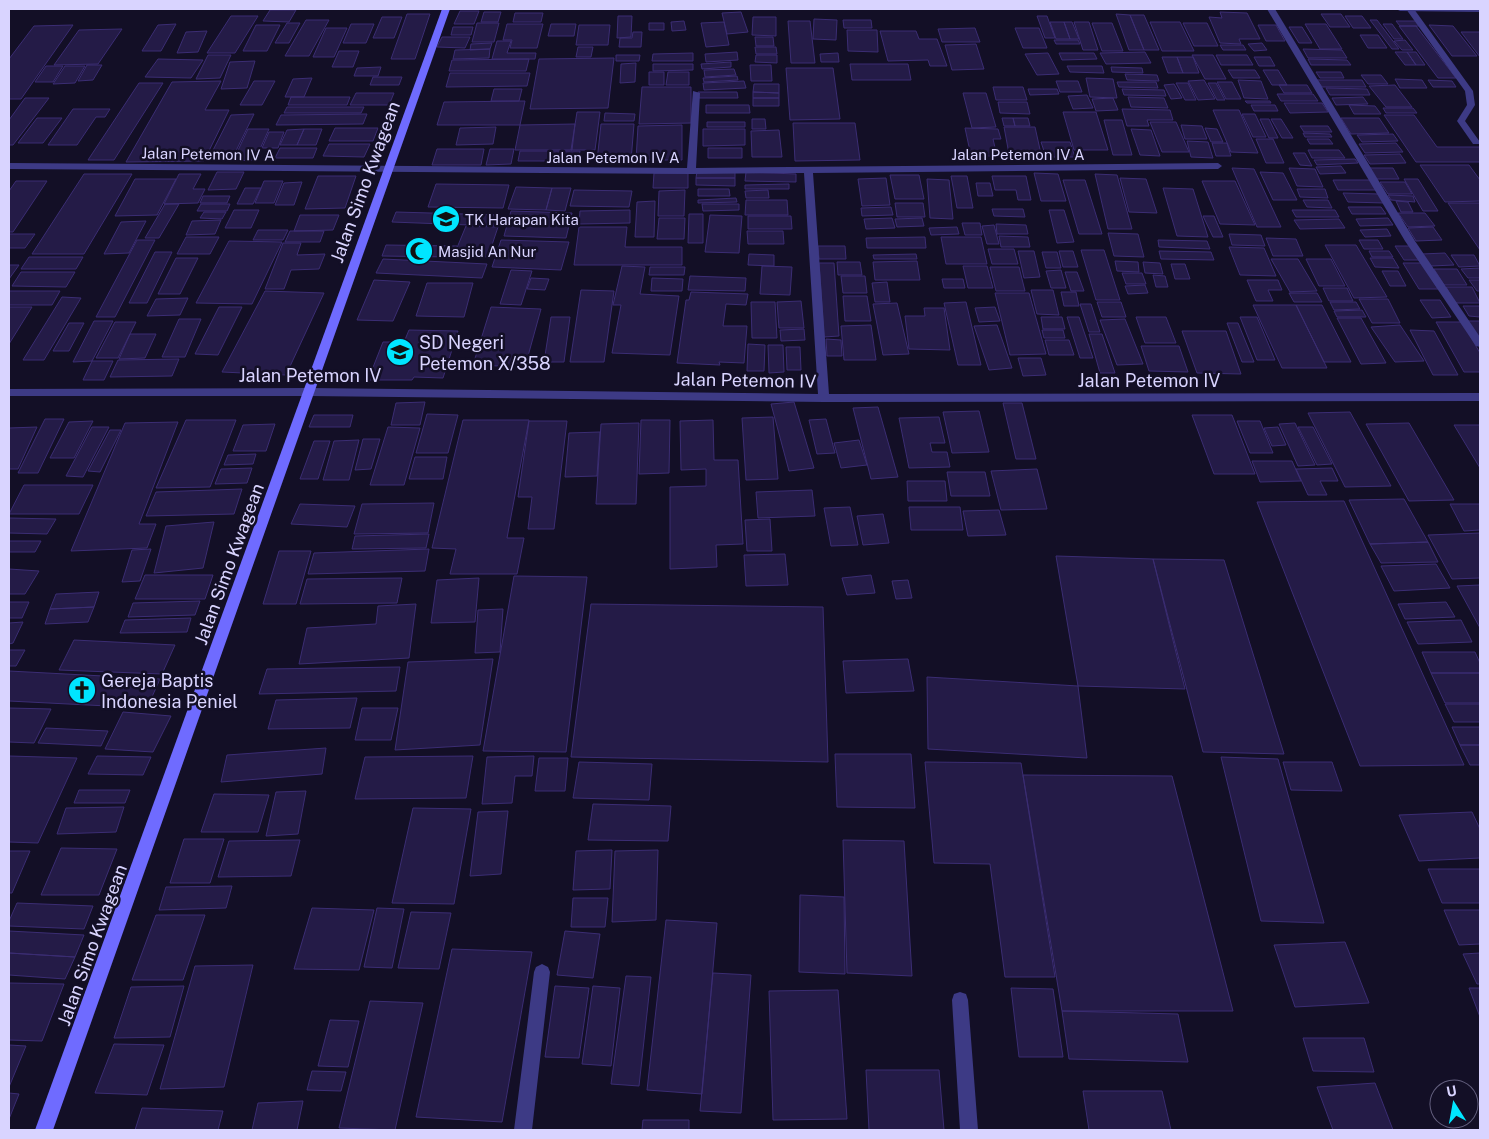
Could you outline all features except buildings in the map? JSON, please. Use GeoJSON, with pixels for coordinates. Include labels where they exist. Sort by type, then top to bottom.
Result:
{"type":"FeatureCollection","features":[{"type":"Feature","properties":{"kind":"street","name":"Jalan Simo Kwagean"},"geometry":{"type":"LineString","coordinates":[[44,1130],[446,9]]}},
{"type":"Feature","properties":{"kind":"street"},"geometry":{"type":"LineString","coordinates":[[1271,9],[1378,184],[1410,241],[1480,344]]}},
{"type":"Feature","properties":{"kind":"street"},"geometry":{"type":"LineString","coordinates":[[1400,9],[1480,10]]}},
{"type":"Feature","properties":{"kind":"street"},"geometry":{"type":"LineString","coordinates":[[1410,9],[1469,91],[1472,104],[1470,110],[1461,121],[1476,142]]}},
{"type":"Feature","properties":{"kind":"street"},"geometry":{"type":"LineString","coordinates":[[691,172],[696,93]]}},
{"type":"Feature","properties":{"kind":"street","name":"Jalan Petemon IV A"},"geometry":{"type":"LineString","coordinates":[[9,166],[691,172],[808,169],[1218,166]]}},
{"type":"Feature","properties":{"kind":"street"},"geometry":{"type":"LineString","coordinates":[[808,169],[824,398]]}},
{"type":"Feature","properties":{"kind":"street","name":"Jalan Petemon IV"},"geometry":{"type":"LineString","coordinates":[[9,393],[309,392],[824,398],[1480,396]]}},
{"type":"Feature","properties":{"kind":"street"},"geometry":{"type":"LineString","coordinates":[[523,1130],[542,972]]}},
{"type":"Feature","properties":{"kind":"street"},"geometry":{"type":"LineString","coordinates":[[960,1000],[969,1130]]}},
{"type":"Feature","properties":{"kind":"place","name":"TK Harapan Kita"},"geometry":{"type":"Point","coordinates":[446,219]}},
{"type":"Feature","properties":{"kind":"place","name":"Masjid An Nur"},"geometry":{"type":"Point","coordinates":[419,251]}},
{"type":"Feature","properties":{"kind":"place","name":"SD Negeri Petemon X/358"},"geometry":{"type":"Point","coordinates":[400,352]}},
{"type":"Feature","properties":{"kind":"place","name":"Gereja Baptis Indonesia Peniel"},"geometry":{"type":"Point","coordinates":[82,690]}}]}
